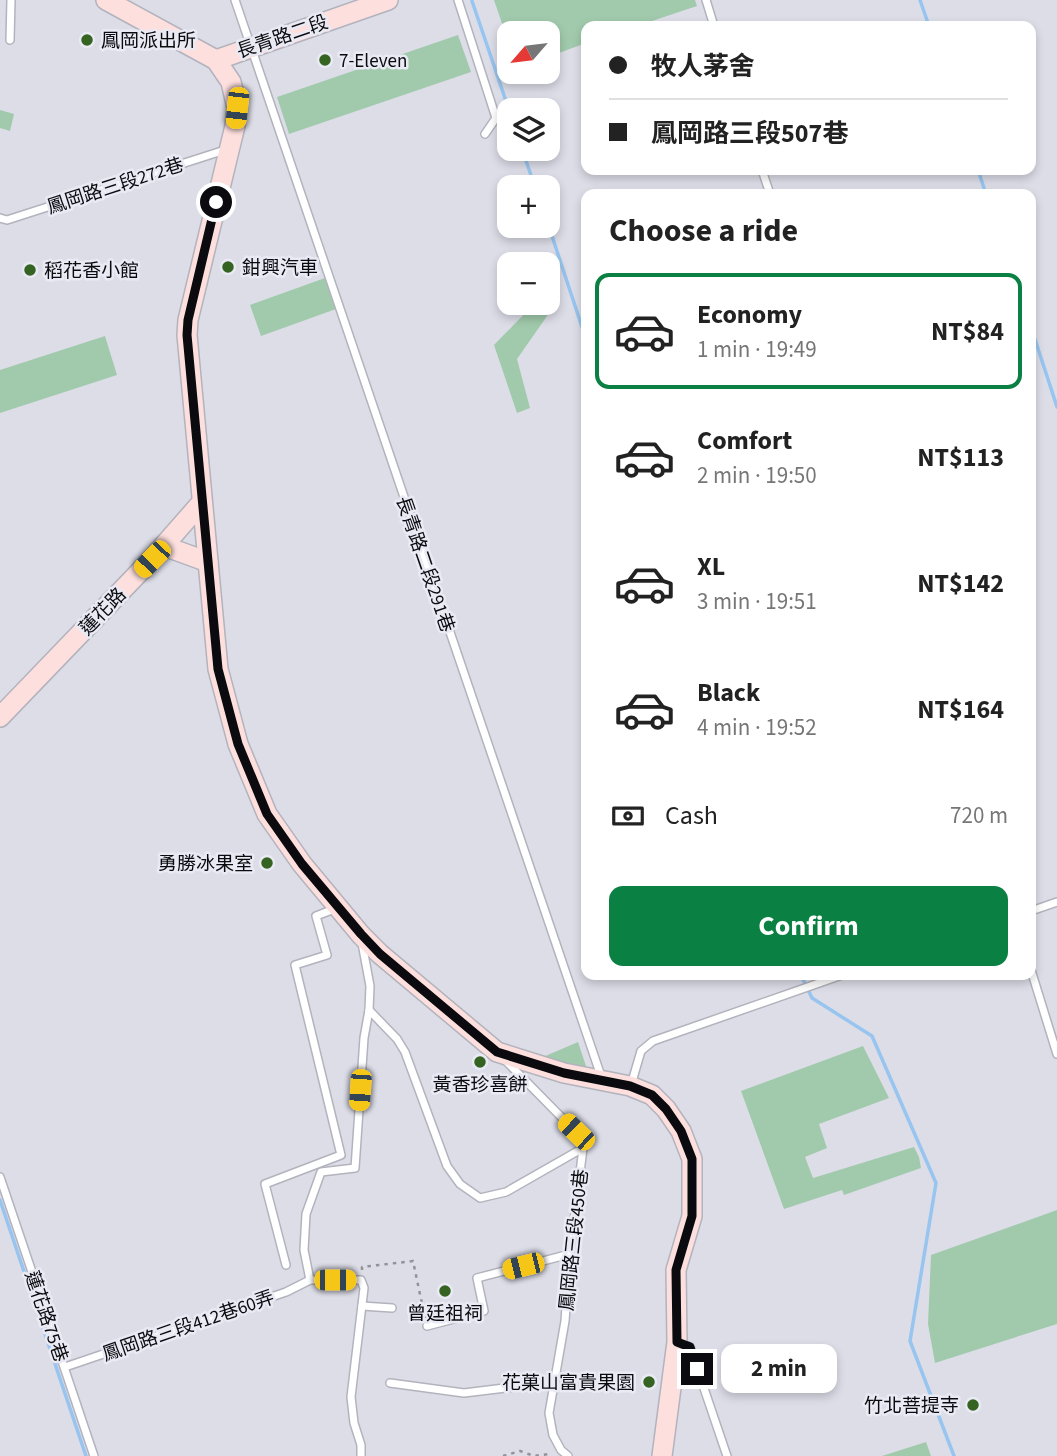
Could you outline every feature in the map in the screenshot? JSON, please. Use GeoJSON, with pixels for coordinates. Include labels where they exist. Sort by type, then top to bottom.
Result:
{"type":"FeatureCollection","features":[{"type":"Feature","properties":{"kind":"street"},"geometry":{"type":"LineString","coordinates":[[106,0],[216,60],[231,82],[237,108],[235,126],[188,320],[187,335],[218,669],[238,744],[267,814],[302,864],[380,954],[497,1052],[564,1073],[630,1086],[652,1095],[666,1109],[681,1131],[692,1159],[692,1216],[676,1270],[677,1342],[662,1456]]}},
{"type":"Feature","properties":{"kind":"street","name":"長青路二段"},"geometry":{"type":"LineString","coordinates":[[216,60],[358,5],[388,0]]}},
{"type":"Feature","properties":{"kind":"street","name":"蓮花路"},"geometry":{"type":"LineString","coordinates":[[0,717],[164,546],[202,502]]}},
{"type":"Feature","properties":{"kind":"street"},"geometry":{"type":"LineString","coordinates":[[164,546],[208,562]]}},
{"type":"Feature","properties":{"kind":"lane"},"geometry":{"type":"LineString","coordinates":[[10,40],[11,0]]}},
{"type":"Feature","properties":{"kind":"lane","name":"長青路二段291巷"},"geometry":{"type":"LineString","coordinates":[[235,0],[603,1080]]}},
{"type":"Feature","properties":{"kind":"lane"},"geometry":{"type":"LineString","coordinates":[[457,0],[496,118],[485,134]]}},
{"type":"Feature","properties":{"kind":"lane"},"geometry":{"type":"LineString","coordinates":[[706,0],[712,21]]}},
{"type":"Feature","properties":{"kind":"lane","name":"鳳岡路三段272巷"},"geometry":{"type":"LineString","coordinates":[[0,218],[7,220],[229,149]]}},
{"type":"Feature","properties":{"kind":"lane"},"geometry":{"type":"LineString","coordinates":[[1036,909],[1057,902]]}},
{"type":"Feature","properties":{"kind":"lane"},"geometry":{"type":"LineString","coordinates":[[286,1265],[265,1184],[341,1155],[295,965],[327,954],[316,916],[338,908]]}},
{"type":"Feature","properties":{"kind":"lane"},"geometry":{"type":"LineString","coordinates":[[361,934],[370,986],[355,1168],[321,1172],[306,1214],[304,1250],[310,1280],[361,1280],[364,1288],[351,1397],[361,1456]]}},
{"type":"Feature","properties":{"kind":"lane"},"geometry":{"type":"LineString","coordinates":[[630,1086],[641,1051],[653,1041],[826,980]]}},
{"type":"Feature","properties":{"kind":"lane"},"geometry":{"type":"LineString","coordinates":[[1034,980],[1057,1054]]}},
{"type":"Feature","properties":{"kind":"lane"},"geometry":{"type":"LineString","coordinates":[[369,1010],[397,1039],[405,1052],[447,1166],[460,1184],[480,1198],[506,1192],[583,1148]]}},
{"type":"Feature","properties":{"kind":"lane","name":"鳳岡路三段450巷"},"geometry":{"type":"LineString","coordinates":[[497,1052],[576,1132],[583,1148],[565,1321],[549,1413],[553,1435],[561,1450],[568,1456]]}},
{"type":"Feature","properties":{"kind":"lane","name":"蓮花路75巷"},"geometry":{"type":"LineString","coordinates":[[0,1177],[94,1456]]}},
{"type":"Feature","properties":{"kind":"lane"},"geometry":{"type":"LineString","coordinates":[[427,1326],[484,1311],[477,1278],[570,1254]]}},
{"type":"Feature","properties":{"kind":"lane","name":"鳳岡路三段412巷60弄"},"geometry":{"type":"LineString","coordinates":[[65,1367],[286,1292],[310,1280]]}},
{"type":"Feature","properties":{"kind":"lane"},"geometry":{"type":"LineString","coordinates":[[362,1306],[392,1308]]}},
{"type":"Feature","properties":{"kind":"lane"},"geometry":{"type":"LineString","coordinates":[[677,1342],[690,1347],[727,1456]]}},
{"type":"Feature","properties":{"kind":"lane"},"geometry":{"type":"LineString","coordinates":[[390,1383],[464,1393],[554,1382]]}},
{"type":"Feature","properties":{"kind":"path"},"geometry":{"type":"LineString","coordinates":[[361,1280],[362,1267],[413,1261],[427,1326]]}},
{"type":"Feature","properties":{"kind":"path"},"geometry":{"type":"LineString","coordinates":[[503,1456],[520,1451],[534,1456],[549,1454]]}},
{"type":"Feature","properties":{"kind":"green space"},"geometry":{"type":"Polygon","coordinates":[[[494,0],[695,0],[697,6],[652,21],[581,21],[581,45],[560,53],[560,21],[501,21],[494,0]]]}},
{"type":"Feature","properties":{"kind":"green space"},"geometry":{"type":"Polygon","coordinates":[[[458,35],[471,72],[289,134],[277,97],[458,35]]]}},
{"type":"Feature","properties":{"kind":"green space"},"geometry":{"type":"Polygon","coordinates":[[[0,110],[14,114],[10,131],[0,128],[0,110]]]}},
{"type":"Feature","properties":{"kind":"green space"},"geometry":{"type":"Polygon","coordinates":[[[325,278],[336,309],[261,336],[250,305],[325,278]]]}},
{"type":"Feature","properties":{"kind":"green space"},"geometry":{"type":"Polygon","coordinates":[[[523,315],[548,315],[517,359],[530,408],[517,413],[494,345],[523,315]]]}},
{"type":"Feature","properties":{"kind":"green space"},"geometry":{"type":"Polygon","coordinates":[[[105,336],[117,375],[0,413],[0,370],[105,336]]]}},
{"type":"Feature","properties":{"kind":"green space"},"geometry":{"type":"Polygon","coordinates":[[[578,1042],[588,1072],[536,1060],[578,1042]]]}},
{"type":"Feature","properties":{"kind":"green space"},"geometry":{"type":"Polygon","coordinates":[[[863,1046],[889,1098],[819,1124],[827,1148],[805,1157],[813,1178],[914,1147],[921,1168],[844,1195],[842,1190],[784,1209],[741,1091],[863,1046]]]}},
{"type":"Feature","properties":{"kind":"green space"},"geometry":{"type":"Polygon","coordinates":[[[1057,1210],[1057,1324],[935,1363],[928,1324],[931,1255],[1057,1210]]]}},
{"type":"Feature","properties":{"kind":"green space"},"geometry":{"type":"Polygon","coordinates":[[[926,1442],[931,1456],[882,1456],[926,1442]]]}},
{"type":"Feature","properties":{"kind":"waterway"},"geometry":{"type":"LineString","coordinates":[[920,0],[927,21]]}},
{"type":"Feature","properties":{"kind":"waterway"},"geometry":{"type":"LineString","coordinates":[[472,1],[505,98]]}},
{"type":"Feature","properties":{"kind":"waterway"},"geometry":{"type":"LineString","coordinates":[[526,161],[531,175]]}},
{"type":"Feature","properties":{"kind":"waterway"},"geometry":{"type":"LineString","coordinates":[[980,175],[984,189]]}},
{"type":"Feature","properties":{"kind":"waterway"},"geometry":{"type":"LineString","coordinates":[[553,238],[581,324]]}},
{"type":"Feature","properties":{"kind":"waterway"},"geometry":{"type":"LineString","coordinates":[[1036,342],[1057,407]]}},
{"type":"Feature","properties":{"kind":"waterway"},"geometry":{"type":"LineString","coordinates":[[803,980],[812,998],[872,1036],[936,1183],[910,1341],[954,1456]]}},
{"type":"Feature","properties":{"kind":"waterway"},"geometry":{"type":"LineString","coordinates":[[0,1200],[86,1456]]}},
{"type":"Feature","properties":{"kind":"place","name":"鳳岡派出所"},"geometry":{"type":"Point","coordinates":[87,40]}},
{"type":"Feature","properties":{"kind":"place","name":"7-Eleven"},"geometry":{"type":"Point","coordinates":[325,60]}},
{"type":"Feature","properties":{"kind":"place","name":"鉗興汽車"},"geometry":{"type":"Point","coordinates":[228,267]}},
{"type":"Feature","properties":{"kind":"place","name":"稻花香小館"},"geometry":{"type":"Point","coordinates":[30,270]}},
{"type":"Feature","properties":{"kind":"place","name":"勇勝冰果室"},"geometry":{"type":"Point","coordinates":[267,863]}},
{"type":"Feature","properties":{"kind":"place","name":"黃香珍喜餅"},"geometry":{"type":"Point","coordinates":[480,1062]}},
{"type":"Feature","properties":{"kind":"place","name":"曾廷祖祠"},"geometry":{"type":"Point","coordinates":[445,1291]}},
{"type":"Feature","properties":{"kind":"place","name":"花菓山富貴果園"},"geometry":{"type":"Point","coordinates":[649,1382]}},
{"type":"Feature","properties":{"kind":"place","name":"竹北菩提寺"},"geometry":{"type":"Point","coordinates":[973,1405]}},
{"type":"Feature","properties":{"kind":"route"},"geometry":{"type":"LineString","coordinates":[[216,202],[188,320],[187,335],[218,669],[238,744],[267,814],[302,864],[380,954],[497,1052],[564,1073],[630,1086],[652,1095],[666,1109],[681,1131],[692,1159],[692,1216],[676,1270],[677,1342],[690,1347],[697,1369]]}}]}
